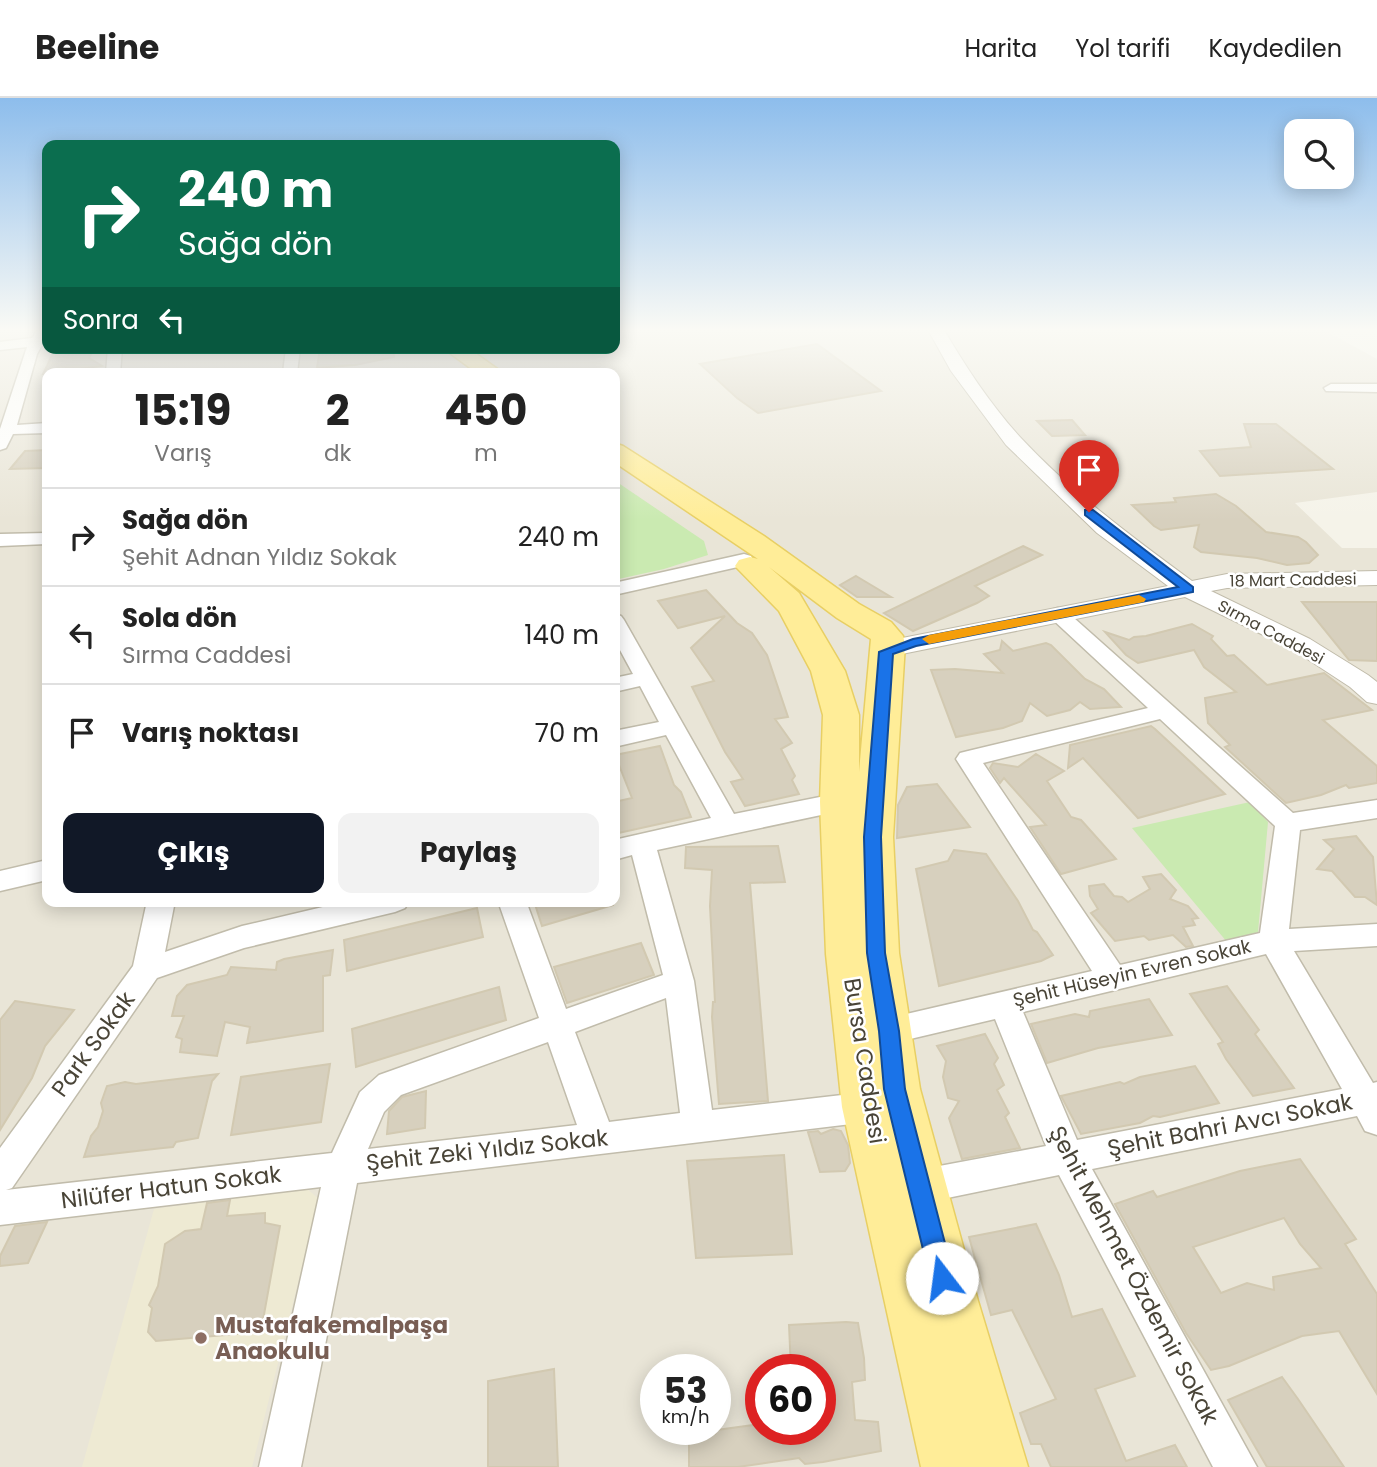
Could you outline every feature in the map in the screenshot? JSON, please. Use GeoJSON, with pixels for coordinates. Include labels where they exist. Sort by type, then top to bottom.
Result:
{"type":"FeatureCollection","features":[{"type":"Feature","properties":{"kind":"main road"},"geometry":{"type":"LineString","coordinates":[[620,455],[749,551]]}},
{"type":"Feature","properties":{"kind":"main road"},"geometry":{"type":"LineString","coordinates":[[620,474],[699,526],[749,551],[848,611],[881,641]]}},
{"type":"Feature","properties":{"kind":"main road","name":"Bursa Caddesi"},"geometry":{"type":"LineString","coordinates":[[749,551],[788,600],[828,671],[841,715],[840,802],[849,954],[868,1107],[954,1467]]}},
{"type":"Feature","properties":{"kind":"main road"},"geometry":{"type":"LineString","coordinates":[[846,618],[881,641],[871,661],[860,664],[836,662],[813,645],[816,626],[834,619],[846,618]]}},
{"type":"Feature","properties":{"kind":"main road","name":"Bursa Caddesi"},"geometry":{"type":"LineString","coordinates":[[881,641],[873,837],[876,953],[895,1089],[918,1187],[995,1467]]}},
{"type":"Feature","properties":{"kind":"street"},"geometry":{"type":"LineString","coordinates":[[0,445],[9,430],[23,392]]}},
{"type":"Feature","properties":{"kind":"street","name":"Sırma Caddesi"},"geometry":{"type":"LineString","coordinates":[[976,392],[1013,442],[1105,528],[1188,589],[1291,639],[1371,686]]}},
{"type":"Feature","properties":{"kind":"street"},"geometry":{"type":"LineString","coordinates":[[9,430],[42,428]]}},
{"type":"Feature","properties":{"kind":"street"},"geometry":{"type":"LineString","coordinates":[[0,540],[42,539]]}},
{"type":"Feature","properties":{"kind":"street"},"geometry":{"type":"LineString","coordinates":[[620,587],[749,551]]}},
{"type":"Feature","properties":{"kind":"street","name":"18 Mart Caddesi"},"geometry":{"type":"LineString","coordinates":[[1188,589],[1227,581],[1377,578]]}},
{"type":"Feature","properties":{"kind":"street"},"geometry":{"type":"LineString","coordinates":[[881,641],[1058,614],[1188,589]]}},
{"type":"Feature","properties":{"kind":"street","name":"18 Mart Caddesi"},"geometry":{"type":"LineString","coordinates":[[1188,589],[1250,593],[1377,592]]}},
{"type":"Feature","properties":{"kind":"street"},"geometry":{"type":"LineString","coordinates":[[1058,614],[1288,823]]}},
{"type":"Feature","properties":{"kind":"street"},"geometry":{"type":"LineString","coordinates":[[620,631],[727,824]]}},
{"type":"Feature","properties":{"kind":"street"},"geometry":{"type":"LineString","coordinates":[[620,684],[646,678]]}},
{"type":"Feature","properties":{"kind":"street"},"geometry":{"type":"LineString","coordinates":[[1113,979],[968,759],[1165,711]]}},
{"type":"Feature","properties":{"kind":"street"},"geometry":{"type":"LineString","coordinates":[[620,738],[673,726]]}},
{"type":"Feature","properties":{"kind":"street"},"geometry":{"type":"LineString","coordinates":[[698,1126],[679,981],[628,847],[840,802]]}},
{"type":"Feature","properties":{"kind":"street"},"geometry":{"type":"LineString","coordinates":[[1288,823],[1377,809]]}},
{"type":"Feature","properties":{"kind":"street"},"geometry":{"type":"LineString","coordinates":[[1288,823],[1273,941],[1373,1105]]}},
{"type":"Feature","properties":{"kind":"street"},"geometry":{"type":"LineString","coordinates":[[0,881],[42,871]]}},
{"type":"Feature","properties":{"kind":"street","name":"Park Sokak"},"geometry":{"type":"LineString","coordinates":[[0,1176],[113,1014],[148,970],[160,907]]}},
{"type":"Feature","properties":{"kind":"street"},"geometry":{"type":"LineString","coordinates":[[148,970],[242,937],[370,907]]}},
{"type":"Feature","properties":{"kind":"street"},"geometry":{"type":"LineString","coordinates":[[514,907],[598,1138]]}},
{"type":"Feature","properties":{"kind":"street","name":"Şehit Hüseyin Evren Sokak"},"geometry":{"type":"LineString","coordinates":[[889,1031],[1273,941],[1377,935]]}},
{"type":"Feature","properties":{"kind":"street","name":"Şehit Zeki Yıldız Sokak"},"geometry":{"type":"LineString","coordinates":[[343,1166],[372,1102],[390,1085],[679,981]]}},
{"type":"Feature","properties":{"kind":"street","name":"Şehit Mehmet Özdemir Sokak"},"geometry":{"type":"LineString","coordinates":[[1004,1003],[1067,1156],[1236,1467]]}},
{"type":"Feature","properties":{"kind":"street","name":"Şehit Bahri Avcı Sokak"},"geometry":{"type":"LineString","coordinates":[[918,1187],[1067,1156],[1373,1105]]}},
{"type":"Feature","properties":{"kind":"street","name":"Şehit Zeki Yıldız Sokak"},"geometry":{"type":"LineString","coordinates":[[343,1166],[868,1107]]}},
{"type":"Feature","properties":{"kind":"street"},"geometry":{"type":"LineString","coordinates":[[280,1467],[343,1166]]}},
{"type":"Feature","properties":{"kind":"street","name":"Nilüfer Hatun Sokak"},"geometry":{"type":"LineString","coordinates":[[0,1208],[343,1166]]}},
{"type":"Feature","properties":{"kind":"shaded area"},"geometry":{"type":"Polygon","coordinates":[[[0,392],[42,392],[42,907],[620,907],[620,392],[1377,392],[1377,492],[1295,503],[1342,548],[1377,548],[1377,1467],[0,1467],[0,392]]]}},
{"type":"Feature","properties":{"kind":"shaded area","name":"Mustafakemalpaşa Anaokulu"},"geometry":{"type":"Polygon","coordinates":[[[306,1188],[319,1199],[252,1467],[82,1467],[154,1209],[306,1188]]]}},
{"type":"Feature","properties":{"kind":"green space"},"geometry":{"type":"Polygon","coordinates":[[[620,484],[704,541],[708,555],[620,579],[620,484]]]}},
{"type":"Feature","properties":{"kind":"green space"},"geometry":{"type":"Polygon","coordinates":[[[1250,802],[1268,822],[1258,932],[1227,942],[1132,828],[1250,802]]]}},
{"type":"Feature","properties":{"kind":"building"},"geometry":{"type":"Polygon","coordinates":[[[730,392],[876,392],[758,413],[730,392]]]}},
{"type":"Feature","properties":{"kind":"building"},"geometry":{"type":"Polygon","coordinates":[[[1072,420],[1085,435],[1052,436],[1037,421],[1072,420]]]}},
{"type":"Feature","properties":{"kind":"building"},"geometry":{"type":"Polygon","coordinates":[[[1244,424],[1276,424],[1333,469],[1220,476],[1200,451],[1251,447],[1244,424]]]}},
{"type":"Feature","properties":{"kind":"building"},"geometry":{"type":"Polygon","coordinates":[[[42,450],[42,468],[10,469],[25,451],[42,450]]]}},
{"type":"Feature","properties":{"kind":"building"},"geometry":{"type":"Polygon","coordinates":[[[1216,494],[1236,506],[1266,532],[1298,537],[1318,555],[1309,563],[1287,565],[1257,558],[1201,552],[1194,547],[1199,525],[1161,530],[1132,505],[1176,502],[1174,498],[1216,494]]]}},
{"type":"Feature","properties":{"kind":"building"},"geometry":{"type":"Polygon","coordinates":[[[1023,546],[1042,555],[975,586],[989,596],[977,603],[913,631],[884,613],[1023,546]]]}},
{"type":"Feature","properties":{"kind":"building"},"geometry":{"type":"Polygon","coordinates":[[[856,576],[891,597],[857,597],[840,585],[856,576]]]}},
{"type":"Feature","properties":{"kind":"building"},"geometry":{"type":"Polygon","coordinates":[[[706,590],[737,623],[752,633],[767,655],[788,717],[775,719],[792,743],[781,749],[795,776],[792,780],[799,794],[745,806],[731,782],[743,779],[725,752],[692,687],[714,681],[691,648],[725,616],[678,628],[658,601],[706,590]]]}},
{"type":"Feature","properties":{"kind":"building"},"geometry":{"type":"Polygon","coordinates":[[[1302,602],[1377,602],[1377,661],[1349,660],[1302,602]]]}},
{"type":"Feature","properties":{"kind":"building"},"geometry":{"type":"Polygon","coordinates":[[[1192,624],[1213,636],[1211,639],[1227,656],[1234,655],[1267,685],[1324,673],[1372,710],[1323,720],[1377,766],[1377,783],[1349,788],[1346,785],[1321,795],[1286,803],[1225,747],[1230,745],[1208,723],[1205,698],[1236,692],[1204,667],[1194,650],[1138,663],[1126,655],[1105,632],[1129,640],[1192,624]]]}},
{"type":"Feature","properties":{"kind":"building"},"geometry":{"type":"Polygon","coordinates":[[[1002,641],[1013,651],[1046,643],[1051,645],[1085,679],[1104,689],[1121,707],[1090,709],[1080,702],[1070,710],[1047,716],[1030,703],[1022,721],[1003,728],[956,737],[931,670],[1003,673],[984,654],[1000,650],[1002,641]]]}},
{"type":"Feature","properties":{"kind":"building"},"geometry":{"type":"Polygon","coordinates":[[[1151,726],[1225,794],[1138,818],[1083,758],[1068,768],[1070,745],[1151,726]]]}},
{"type":"Feature","properties":{"kind":"building"},"geometry":{"type":"Polygon","coordinates":[[[660,746],[674,785],[681,792],[691,817],[620,833],[620,801],[632,798],[620,768],[620,754],[660,746]]]}},
{"type":"Feature","properties":{"kind":"building"},"geometry":{"type":"Polygon","coordinates":[[[1036,754],[1064,771],[1047,781],[1071,817],[1081,820],[1116,859],[1061,874],[1030,827],[1046,825],[1004,778],[1000,783],[990,768],[993,763],[1018,767],[1036,754]]]}},
{"type":"Feature","properties":{"kind":"building"},"geometry":{"type":"Polygon","coordinates":[[[937,784],[970,827],[897,838],[898,805],[907,787],[937,784]]]}},
{"type":"Feature","properties":{"kind":"building"},"geometry":{"type":"Polygon","coordinates":[[[1356,836],[1373,857],[1377,905],[1365,897],[1355,897],[1332,871],[1317,869],[1334,849],[1324,840],[1356,836]]]}},
{"type":"Feature","properties":{"kind":"building"},"geometry":{"type":"Polygon","coordinates":[[[778,846],[785,882],[750,883],[768,1101],[719,1104],[712,1017],[715,1002],[710,906],[712,870],[685,868],[686,847],[778,846]]]}},
{"type":"Feature","properties":{"kind":"building"},"geometry":{"type":"Polygon","coordinates":[[[954,850],[986,854],[1018,901],[1033,930],[1053,955],[1041,961],[939,986],[916,869],[948,861],[954,850]]]}},
{"type":"Feature","properties":{"kind":"building"},"geometry":{"type":"Polygon","coordinates":[[[1161,874],[1176,890],[1170,899],[1188,906],[1198,918],[1192,919],[1195,925],[1183,927],[1193,946],[1186,947],[1173,935],[1149,940],[1144,936],[1115,941],[1091,913],[1098,909],[1090,896],[1089,886],[1104,884],[1114,896],[1122,897],[1128,902],[1150,889],[1143,877],[1161,874]]]}},
{"type":"Feature","properties":{"kind":"building"},"geometry":{"type":"Polygon","coordinates":[[[536,907],[606,907],[542,926],[536,907]]]}},
{"type":"Feature","properties":{"kind":"building"},"geometry":{"type":"Polygon","coordinates":[[[477,908],[483,937],[347,971],[344,940],[477,908]]]}},
{"type":"Feature","properties":{"kind":"building"},"geometry":{"type":"Polygon","coordinates":[[[641,943],[654,975],[567,1003],[554,967],[641,943]]]}},
{"type":"Feature","properties":{"kind":"building"},"geometry":{"type":"Polygon","coordinates":[[[333,950],[330,975],[323,976],[323,1031],[247,1043],[250,1027],[225,1022],[217,1056],[180,1052],[182,1039],[176,1037],[184,1016],[172,1016],[177,996],[187,985],[227,975],[231,967],[276,970],[277,962],[284,959],[333,950]]]}},
{"type":"Feature","properties":{"kind":"building"},"geometry":{"type":"Polygon","coordinates":[[[1227,986],[1259,1030],[1255,1034],[1294,1088],[1253,1096],[1226,1059],[1218,1044],[1223,1042],[1190,994],[1227,986]]]}},
{"type":"Feature","properties":{"kind":"building"},"geometry":{"type":"Polygon","coordinates":[[[499,987],[506,1020],[356,1067],[352,1029],[499,987]]]}},
{"type":"Feature","properties":{"kind":"building"},"geometry":{"type":"Polygon","coordinates":[[[1149,999],[1172,1035],[1098,1048],[1047,1063],[1031,1024],[1075,1014],[1089,1017],[1090,1011],[1149,999]]]}},
{"type":"Feature","properties":{"kind":"building"},"geometry":{"type":"Polygon","coordinates":[[[15,1001],[74,1010],[45,1046],[32,1078],[0,1130],[0,1020],[15,1001]]]}},
{"type":"Feature","properties":{"kind":"building"},"geometry":{"type":"Polygon","coordinates":[[[985,1034],[998,1058],[994,1064],[1004,1085],[997,1090],[1009,1113],[1005,1117],[1020,1148],[962,1159],[949,1118],[959,1101],[948,1098],[943,1077],[946,1061],[937,1046],[985,1034]]]}},
{"type":"Feature","properties":{"kind":"building"},"geometry":{"type":"Polygon","coordinates":[[[330,1064],[321,1122],[231,1135],[241,1077],[330,1064]]]}},
{"type":"Feature","properties":{"kind":"building"},"geometry":{"type":"Polygon","coordinates":[[[1195,1066],[1219,1103],[1160,1117],[1153,1116],[1140,1123],[1081,1134],[1061,1096],[1120,1082],[1124,1084],[1140,1077],[1195,1066]]]}},
{"type":"Feature","properties":{"kind":"building"},"geometry":{"type":"Polygon","coordinates":[[[218,1074],[212,1081],[198,1138],[176,1142],[173,1147],[84,1157],[91,1136],[98,1127],[103,1111],[101,1103],[107,1086],[218,1074]]]}},
{"type":"Feature","properties":{"kind":"building"},"geometry":{"type":"Polygon","coordinates":[[[426,1091],[425,1128],[387,1134],[389,1111],[402,1097],[426,1091]]]}},
{"type":"Feature","properties":{"kind":"building"},"geometry":{"type":"Polygon","coordinates":[[[833,1129],[841,1131],[848,1145],[850,1163],[845,1171],[820,1172],[808,1132],[818,1131],[821,1134],[833,1129]]]}},
{"type":"Feature","properties":{"kind":"building"},"geometry":{"type":"Polygon","coordinates":[[[784,1155],[792,1254],[696,1258],[687,1161],[784,1155]]]}},
{"type":"Feature","properties":{"kind":"building"},"geometry":{"type":"Polygon","coordinates":[[[1300,1159],[1356,1239],[1345,1244],[1377,1294],[1377,1394],[1339,1331],[1302,1336],[1229,1366],[1211,1370],[1186,1333],[1115,1204],[1153,1191],[1157,1197],[1240,1171],[1300,1159]],[[1284,1218],[1193,1247],[1221,1293],[1247,1283],[1274,1290],[1273,1277],[1321,1268],[1300,1244],[1284,1218]]]}},
{"type":"Feature","properties":{"kind":"building"},"geometry":{"type":"Polygon","coordinates":[[[230,1200],[227,1216],[265,1213],[265,1223],[280,1226],[263,1320],[257,1327],[237,1334],[156,1341],[148,1332],[152,1308],[149,1305],[158,1286],[165,1244],[185,1231],[201,1229],[207,1203],[230,1200]]]}},
{"type":"Feature","properties":{"kind":"building"},"geometry":{"type":"Polygon","coordinates":[[[47,1222],[28,1263],[0,1266],[0,1256],[15,1226],[47,1222]]]}},
{"type":"Feature","properties":{"kind":"building"},"geometry":{"type":"Polygon","coordinates":[[[1036,1224],[1059,1275],[1072,1317],[1102,1309],[1135,1376],[1095,1389],[1126,1461],[1175,1445],[1187,1467],[1051,1467],[1041,1444],[1031,1444],[1020,1413],[1056,1399],[1012,1310],[991,1315],[969,1237],[1036,1224]]]}},
{"type":"Feature","properties":{"kind":"building"},"geometry":{"type":"Polygon","coordinates":[[[858,1323],[865,1380],[852,1382],[855,1420],[878,1422],[881,1451],[805,1464],[799,1458],[738,1467],[689,1467],[689,1445],[731,1445],[731,1428],[745,1426],[745,1445],[836,1445],[836,1354],[790,1354],[789,1325],[858,1323]]]}},
{"type":"Feature","properties":{"kind":"building"},"geometry":{"type":"Polygon","coordinates":[[[554,1369],[558,1467],[488,1467],[488,1381],[554,1369]]]}},
{"type":"Feature","properties":{"kind":"building"},"geometry":{"type":"Polygon","coordinates":[[[1282,1377],[1344,1467],[1267,1467],[1228,1400],[1282,1377]]]}},
{"type":"Feature","properties":{"kind":"slow traffic"},"geometry":{"type":"LineString","coordinates":[[929,639],[1139,599]]}},
{"type":"Feature","properties":{"kind":"place","name":"Mustafakemalpaşa Anaokulu"},"geometry":{"type":"Point","coordinates":[201,1338]}},
{"type":"Feature","properties":{"kind":"route"},"geometry":{"type":"LineString","coordinates":[[942,1278],[895,1089],[876,953],[873,837],[886,652],[887,649],[913,643],[1188,589],[1105,528],[1089,512]]}}]}
